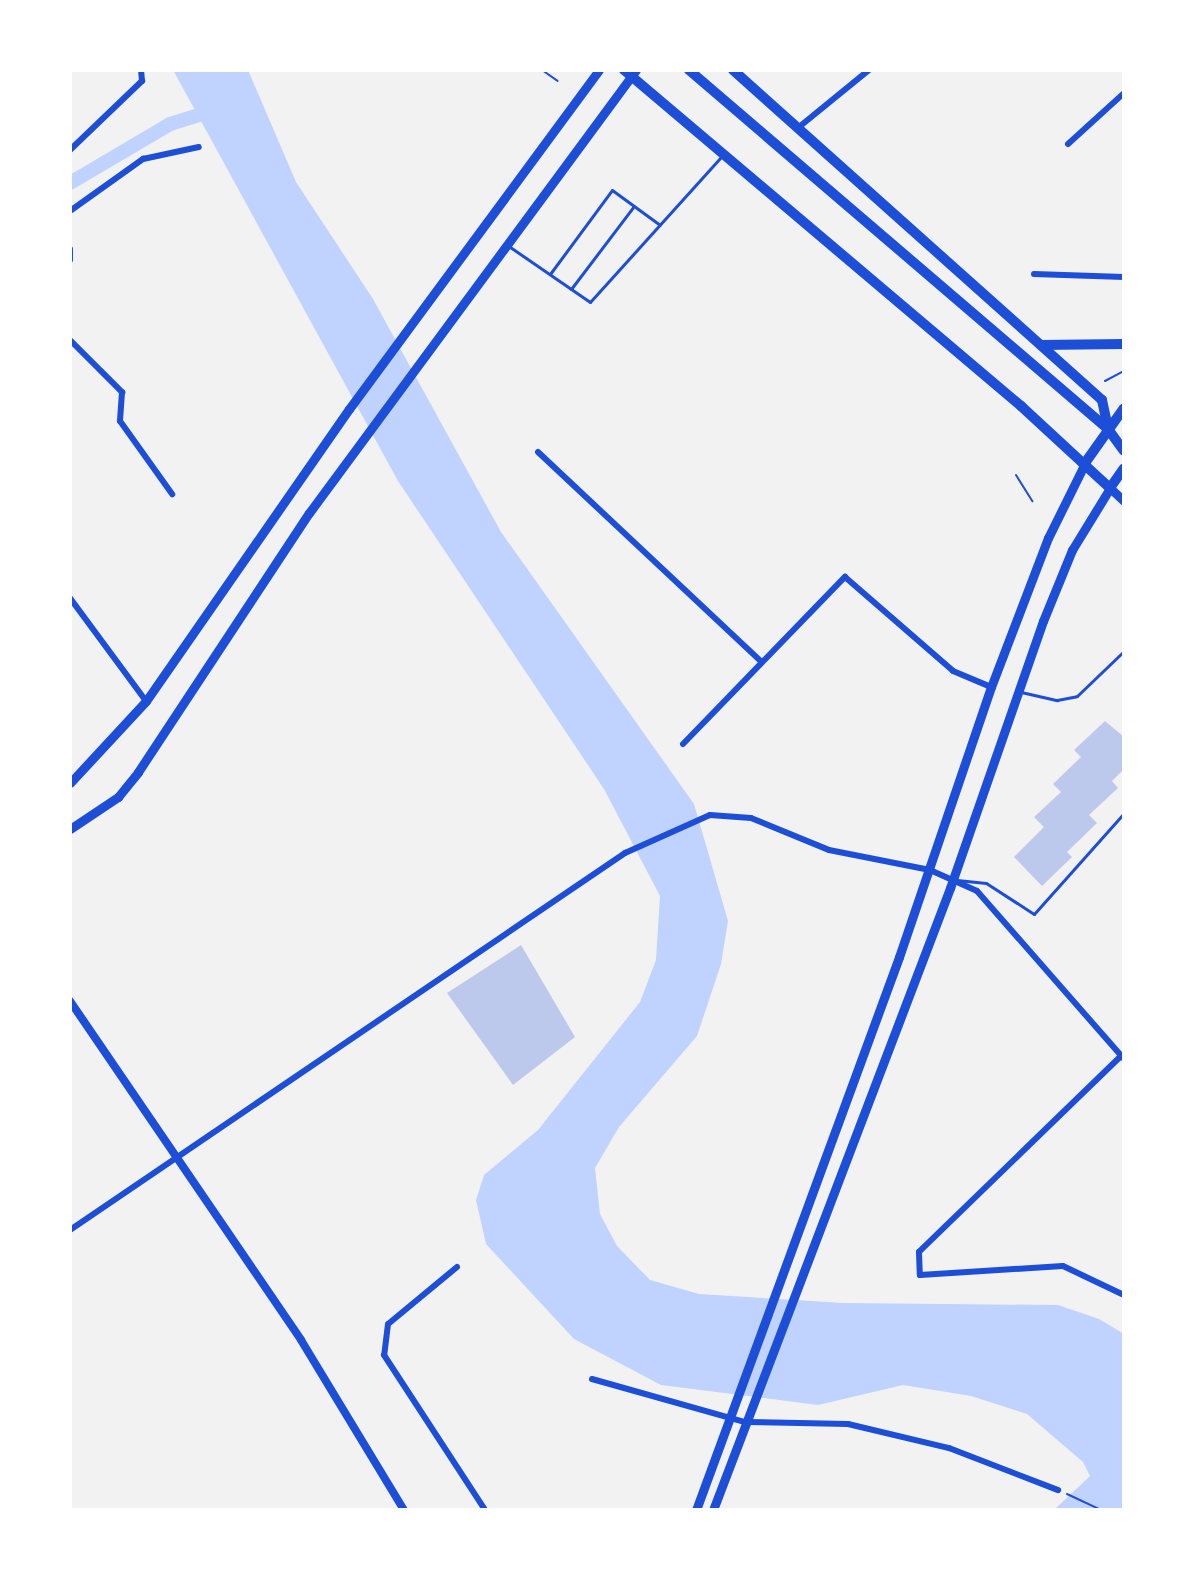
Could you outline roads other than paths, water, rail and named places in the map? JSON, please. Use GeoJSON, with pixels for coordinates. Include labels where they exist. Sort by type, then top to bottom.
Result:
{"type":"FeatureCollection","features":[{"type":"Feature","properties":{"kind":"main road"},"geometry":{"type":"LineString","coordinates":[[70,783],[146,701],[349,409],[401,343],[599,70]]}},
{"type":"Feature","properties":{"kind":"main road"},"geometry":{"type":"LineString","coordinates":[[689,70],[1108,429],[1124,451]]}},
{"type":"Feature","properties":{"kind":"main road"},"geometry":{"type":"LineString","coordinates":[[733,70],[1102,400],[1108,429]]}},
{"type":"Feature","properties":{"kind":"main road"},"geometry":{"type":"LineString","coordinates":[[70,829],[118,797],[138,772],[363,436],[412,369],[510,247],[630,72],[1085,463],[1124,501]]}},
{"type":"Feature","properties":{"kind":"main road"},"geometry":{"type":"LineString","coordinates":[[1041,345],[1124,344]]}},
{"type":"Feature","properties":{"kind":"main road"},"geometry":{"type":"LineString","coordinates":[[696,1510],[930,870],[991,687],[1048,538],[1085,463],[1124,408]]}},
{"type":"Feature","properties":{"kind":"main road"},"geometry":{"type":"LineString","coordinates":[[713,1510],[953,879],[1017,691],[1072,550],[1124,468]]}},
{"type":"Feature","properties":{"kind":"street"},"geometry":{"type":"LineString","coordinates":[[70,150],[142,81],[141,70]]}},
{"type":"Feature","properties":{"kind":"street"},"geometry":{"type":"LineString","coordinates":[[799,127],[869,70]]}},
{"type":"Feature","properties":{"kind":"street"},"geometry":{"type":"LineString","coordinates":[[1068,144],[1124,93]]}},
{"type":"Feature","properties":{"kind":"street"},"geometry":{"type":"LineString","coordinates":[[70,211],[143,159],[199,147]]}},
{"type":"Feature","properties":{"kind":"street"},"geometry":{"type":"LineString","coordinates":[[70,249],[74,251],[70,260]]}},
{"type":"Feature","properties":{"kind":"street"},"geometry":{"type":"LineString","coordinates":[[1034,274],[1124,277]]}},
{"type":"Feature","properties":{"kind":"street"},"geometry":{"type":"LineString","coordinates":[[70,340],[122,392],[120,421],[172,494]]}},
{"type":"Feature","properties":{"kind":"street"},"geometry":{"type":"LineString","coordinates":[[538,452],[762,662]]}},
{"type":"Feature","properties":{"kind":"street"},"geometry":{"type":"LineString","coordinates":[[683,744],[845,577],[953,671],[991,687]]}},
{"type":"Feature","properties":{"kind":"street"},"geometry":{"type":"LineString","coordinates":[[70,598],[146,701]]}},
{"type":"Feature","properties":{"kind":"street"},"geometry":{"type":"LineString","coordinates":[[70,1230],[178,1160],[625,853],[710,815],[734,813],[829,850],[930,870],[977,891],[1123,1056],[919,1252],[920,1275],[1063,1266],[1124,1295]]}},
{"type":"Feature","properties":{"kind":"street"},"geometry":{"type":"LineString","coordinates":[[70,1001],[301,1340],[404,1510]]}},
{"type":"Feature","properties":{"kind":"street"},"geometry":{"type":"LineString","coordinates":[[457,1267],[388,1324],[384,1355],[485,1510]]}},
{"type":"Feature","properties":{"kind":"street"},"geometry":{"type":"LineString","coordinates":[[592,1379],[745,1422],[848,1424],[949,1448],[1058,1490]]}},
{"type":"Feature","properties":{"kind":"lane"},"geometry":{"type":"LineString","coordinates":[[510,247],[590,302],[724,154]]}},
{"type":"Feature","properties":{"kind":"lane"},"geometry":{"type":"LineString","coordinates":[[550,274],[612,190],[660,225]]}},
{"type":"Feature","properties":{"kind":"lane"},"geometry":{"type":"LineString","coordinates":[[571,289],[634,206]]}},
{"type":"Feature","properties":{"kind":"lane"},"geometry":{"type":"LineString","coordinates":[[1017,691],[1057,700],[1077,696],[1124,651]]}},
{"type":"Feature","properties":{"kind":"lane"},"geometry":{"type":"LineString","coordinates":[[953,879],[986,883],[1034,914],[1124,813]]}},
{"type":"Feature","properties":{"kind":"water"},"geometry":{"type":"Polygon","coordinates":[[[173,70],[248,70],[296,182],[373,299],[501,532],[694,804],[728,921],[721,964],[697,1036],[619,1127],[595,1168],[600,1214],[617,1246],[650,1280],[699,1294],[843,1303],[1058,1305],[1099,1319],[1124,1334],[1124,1509],[1054,1510],[1090,1476],[1083,1462],[1027,1414],[971,1396],[903,1385],[818,1405],[661,1385],[574,1339],[486,1244],[476,1200],[484,1175],[538,1130],[640,1002],[656,960],[660,896],[604,789],[398,481],[173,70]]]}},
{"type":"Feature","properties":{"kind":"waterway"},"geometry":{"type":"LineString","coordinates":[[70,183],[170,124],[212,111]]}}]}
